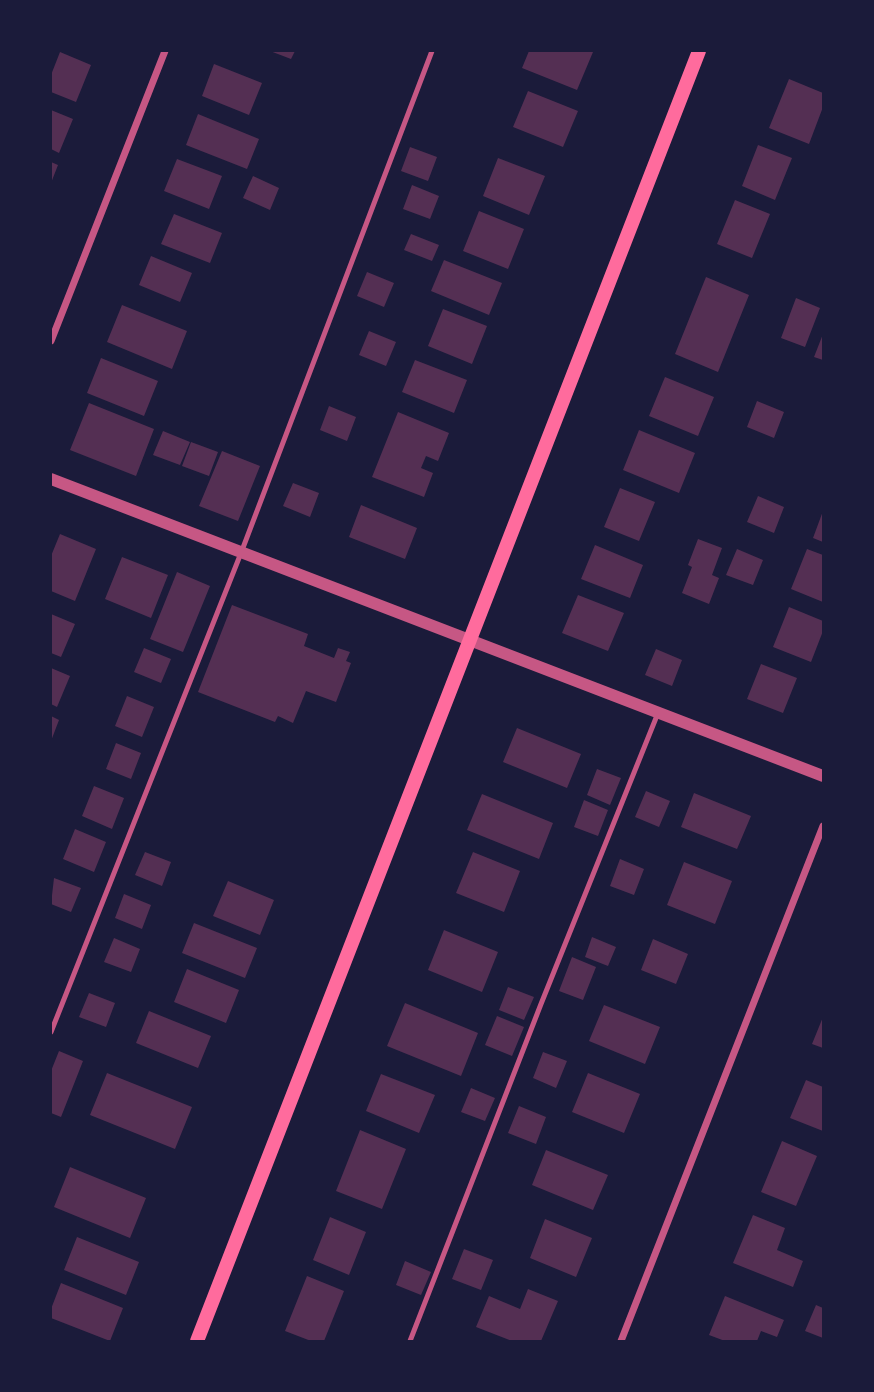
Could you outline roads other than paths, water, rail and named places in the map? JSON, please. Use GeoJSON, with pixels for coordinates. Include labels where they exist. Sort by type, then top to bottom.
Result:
{"type":"FeatureCollection","features":[{"type":"Feature","properties":{"kind":"main road"},"geometry":{"type":"LineString","coordinates":[[197,1341],[699,51]]}},
{"type":"Feature","properties":{"kind":"street"},"geometry":{"type":"LineString","coordinates":[[51,341],[165,51]]}},
{"type":"Feature","properties":{"kind":"street"},"geometry":{"type":"LineString","coordinates":[[51,479],[823,776]]}},
{"type":"Feature","properties":{"kind":"street"},"geometry":{"type":"LineString","coordinates":[[621,1341],[823,826]]}},
{"type":"Feature","properties":{"kind":"lane"},"geometry":{"type":"LineString","coordinates":[[51,1032],[241,553],[432,51]]}},
{"type":"Feature","properties":{"kind":"lane"},"geometry":{"type":"LineString","coordinates":[[410,1341],[658,713]]}}]}
